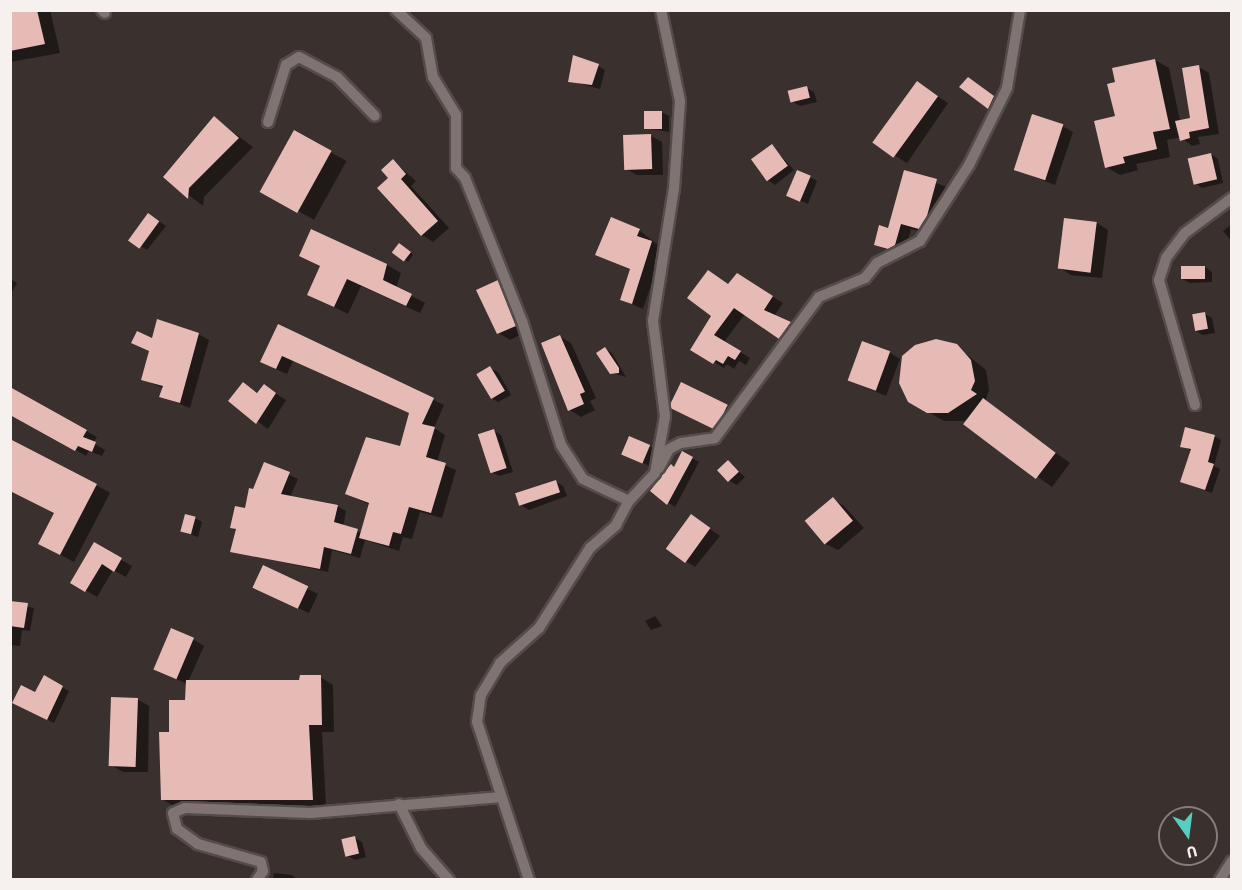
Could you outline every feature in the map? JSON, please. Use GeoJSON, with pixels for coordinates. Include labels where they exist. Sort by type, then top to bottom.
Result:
{"type":"FeatureCollection","features":[{"type":"Feature","properties":{"kind":"street"},"geometry":{"type":"LineString","coordinates":[[396,10],[426,38],[433,77],[456,115],[456,168],[465,178],[522,321],[561,445],[583,478],[628,501]]}},
{"type":"Feature","properties":{"kind":"street"},"geometry":{"type":"LineString","coordinates":[[656,473],[665,416],[653,321],[671,210],[680,116],[661,10]]}},
{"type":"Feature","properties":{"kind":"street"},"geometry":{"type":"LineString","coordinates":[[529,879],[499,797],[477,722],[481,695],[500,663],[539,628],[590,548],[616,525],[628,501],[656,473],[669,449],[681,443],[715,438],[819,297],[866,278],[877,262],[920,241],[969,165],[1007,88],[1020,10]]}},
{"type":"Feature","properties":{"kind":"street"},"geometry":{"type":"LineString","coordinates":[[268,122],[286,65],[299,57],[337,77],[375,116]]}},
{"type":"Feature","properties":{"kind":"street"},"geometry":{"type":"LineString","coordinates":[[1195,405],[1159,280],[1166,258],[1185,233],[1232,198]]}},
{"type":"Feature","properties":{"kind":"street"},"geometry":{"type":"LineString","coordinates":[[257,879],[263,871],[261,862],[198,844],[177,829],[173,813],[185,808],[310,813],[499,797]]}},
{"type":"Feature","properties":{"kind":"street"},"geometry":{"type":"LineString","coordinates":[[399,804],[420,848],[449,879]]}},
{"type":"Feature","properties":{"kind":"street"},"geometry":{"type":"LineString","coordinates":[[1220,879],[1232,861]]}},
{"type":"Feature","properties":{"kind":"building"},"geometry":{"type":"Polygon","coordinates":[[[10,10],[37,10],[45,44],[10,51],[10,10]]]}},
{"type":"Feature","properties":{"kind":"building"},"geometry":{"type":"Polygon","coordinates":[[[573,55],[599,64],[592,85],[568,82],[573,55]]]}},
{"type":"Feature","properties":{"kind":"building"},"geometry":{"type":"Polygon","coordinates":[[[1155,59],[1170,129],[1153,132],[1157,149],[1123,157],[1125,163],[1105,168],[1094,121],[1115,116],[1107,84],[1115,82],[1112,68],[1155,59]]]}},
{"type":"Feature","properties":{"kind":"building"},"geometry":{"type":"Polygon","coordinates":[[[1199,65],[1209,128],[1189,132],[1190,138],[1180,141],[1175,121],[1190,118],[1182,68],[1199,65]]]}},
{"type":"Feature","properties":{"kind":"building"},"geometry":{"type":"Polygon","coordinates":[[[968,77],[994,96],[988,109],[959,87],[968,77]]]}},
{"type":"Feature","properties":{"kind":"building"},"geometry":{"type":"Polygon","coordinates":[[[917,81],[938,96],[893,158],[872,142],[917,81]]]}},
{"type":"Feature","properties":{"kind":"building"},"geometry":{"type":"Polygon","coordinates":[[[807,86],[810,98],[790,102],[788,91],[807,86]]]}},
{"type":"Feature","properties":{"kind":"building"},"geometry":{"type":"Polygon","coordinates":[[[644,111],[662,111],[662,129],[644,129],[644,111]]]}},
{"type":"Feature","properties":{"kind":"building"},"geometry":{"type":"Polygon","coordinates":[[[1032,114],[1063,124],[1045,180],[1014,170],[1032,114]]]}},
{"type":"Feature","properties":{"kind":"building"},"geometry":{"type":"Polygon","coordinates":[[[214,116],[239,138],[189,188],[188,199],[163,177],[214,116]]]}},
{"type":"Feature","properties":{"kind":"building"},"geometry":{"type":"Polygon","coordinates":[[[294,130],[332,151],[297,213],[260,192],[294,130]]]}},
{"type":"Feature","properties":{"kind":"building"},"geometry":{"type":"Polygon","coordinates":[[[651,134],[652,169],[624,170],[623,135],[651,134]]]}},
{"type":"Feature","properties":{"kind":"building"},"geometry":{"type":"Polygon","coordinates":[[[772,144],[788,166],[767,181],[751,159],[772,144]]]}},
{"type":"Feature","properties":{"kind":"building"},"geometry":{"type":"Polygon","coordinates":[[[1211,153],[1217,179],[1194,185],[1188,158],[1211,153]]]}},
{"type":"Feature","properties":{"kind":"building"},"geometry":{"type":"Polygon","coordinates":[[[393,159],[406,174],[401,179],[438,221],[421,236],[377,188],[388,178],[381,170],[393,159]]]}},
{"type":"Feature","properties":{"kind":"building"},"geometry":{"type":"Polygon","coordinates":[[[797,170],[811,176],[800,202],[786,196],[797,170]]]}},
{"type":"Feature","properties":{"kind":"building"},"geometry":{"type":"Polygon","coordinates":[[[904,170],[937,179],[927,216],[919,229],[901,224],[895,245],[888,249],[874,245],[879,225],[888,228],[904,170]]]}},
{"type":"Feature","properties":{"kind":"building"},"geometry":{"type":"Polygon","coordinates":[[[148,213],[159,221],[139,249],[128,241],[148,213]]]}},
{"type":"Feature","properties":{"kind":"building"},"geometry":{"type":"Polygon","coordinates":[[[611,217],[640,229],[637,236],[652,241],[632,304],[620,300],[630,269],[595,255],[611,217]]]}},
{"type":"Feature","properties":{"kind":"building"},"geometry":{"type":"Polygon","coordinates":[[[1064,218],[1097,222],[1091,273],[1058,269],[1064,218]]]}},
{"type":"Feature","properties":{"kind":"building"},"geometry":{"type":"Polygon","coordinates":[[[311,229],[387,264],[383,280],[412,294],[406,306],[347,279],[334,307],[307,295],[320,266],[299,256],[311,229]]]}},
{"type":"Feature","properties":{"kind":"building"},"geometry":{"type":"Polygon","coordinates":[[[399,243],[411,252],[404,262],[392,253],[399,243]]]}},
{"type":"Feature","properties":{"kind":"building"},"geometry":{"type":"Polygon","coordinates":[[[1181,266],[1205,266],[1205,279],[1181,279],[1181,266]]]}},
{"type":"Feature","properties":{"kind":"building"},"geometry":{"type":"Polygon","coordinates":[[[708,270],[728,284],[737,273],[773,296],[764,310],[791,322],[779,339],[734,308],[714,335],[741,351],[735,360],[728,356],[723,364],[716,360],[713,364],[690,350],[711,316],[687,298],[708,270]]]}},
{"type":"Feature","properties":{"kind":"building"},"geometry":{"type":"Polygon","coordinates":[[[498,280],[516,326],[497,334],[476,290],[498,280]]]}},
{"type":"Feature","properties":{"kind":"building"},"geometry":{"type":"Polygon","coordinates":[[[1205,312],[1208,329],[1195,331],[1192,314],[1205,312]]]}},
{"type":"Feature","properties":{"kind":"building"},"geometry":{"type":"Polygon","coordinates":[[[157,319],[199,333],[180,403],[159,397],[163,386],[141,380],[149,351],[131,343],[137,331],[152,338],[157,319]]]}},
{"type":"Feature","properties":{"kind":"building"},"geometry":{"type":"Polygon","coordinates":[[[278,324],[434,398],[422,424],[435,427],[426,457],[446,463],[431,513],[409,507],[401,534],[393,532],[389,546],[359,538],[369,503],[345,494],[366,437],[400,446],[409,413],[282,356],[276,369],[260,362],[278,324]]]}},
{"type":"Feature","properties":{"kind":"building"},"geometry":{"type":"Polygon","coordinates":[[[560,335],[585,392],[580,394],[584,404],[568,411],[541,343],[560,335]]]}},
{"type":"Feature","properties":{"kind":"building"},"geometry":{"type":"Polygon","coordinates":[[[936,339],[957,344],[971,360],[975,381],[971,390],[977,394],[948,413],[927,413],[908,402],[899,383],[902,356],[915,345],[936,339]]]}},
{"type":"Feature","properties":{"kind":"building"},"geometry":{"type":"Polygon","coordinates":[[[862,341],[890,351],[876,391],[848,380],[862,341]]]}},
{"type":"Feature","properties":{"kind":"building"},"geometry":{"type":"Polygon","coordinates":[[[605,347],[619,368],[619,373],[610,374],[596,353],[605,347]]]}},
{"type":"Feature","properties":{"kind":"building"},"geometry":{"type":"Polygon","coordinates":[[[490,366],[505,391],[491,399],[476,374],[490,366]]]}},
{"type":"Feature","properties":{"kind":"building"},"geometry":{"type":"Polygon","coordinates":[[[243,382],[257,393],[264,384],[276,393],[256,424],[228,401],[243,382]]]}},
{"type":"Feature","properties":{"kind":"building"},"geometry":{"type":"Polygon","coordinates":[[[681,382],[728,405],[715,430],[669,407],[681,382]]]}},
{"type":"Feature","properties":{"kind":"building"},"geometry":{"type":"Polygon","coordinates":[[[10,387],[87,430],[83,437],[96,442],[92,452],[78,446],[75,451],[10,415],[10,387]]]}},
{"type":"Feature","properties":{"kind":"building"},"geometry":{"type":"Polygon","coordinates":[[[983,398],[1056,453],[1036,479],[963,424],[983,398]]]}},
{"type":"Feature","properties":{"kind":"building"},"geometry":{"type":"Polygon","coordinates":[[[1185,427],[1215,435],[1208,462],[1214,464],[1205,490],[1180,482],[1191,449],[1180,447],[1185,427]]]}},
{"type":"Feature","properties":{"kind":"building"},"geometry":{"type":"Polygon","coordinates":[[[494,429],[507,468],[491,473],[478,434],[494,429]]]}},
{"type":"Feature","properties":{"kind":"building"},"geometry":{"type":"Polygon","coordinates":[[[629,436],[650,445],[642,463],[621,454],[629,436]]]}},
{"type":"Feature","properties":{"kind":"building"},"geometry":{"type":"Polygon","coordinates":[[[10,439],[97,484],[60,555],[38,544],[54,513],[10,491],[10,439]]]}},
{"type":"Feature","properties":{"kind":"building"},"geometry":{"type":"Polygon","coordinates":[[[682,451],[693,457],[667,505],[650,491],[671,464],[674,467],[682,451]]]}},
{"type":"Feature","properties":{"kind":"building"},"geometry":{"type":"Polygon","coordinates":[[[728,460],[739,472],[728,482],[717,470],[728,460]]]}},
{"type":"Feature","properties":{"kind":"building"},"geometry":{"type":"Polygon","coordinates":[[[264,462],[290,472],[281,494],[338,505],[334,522],[358,529],[351,554],[324,547],[320,569],[230,552],[236,529],[230,528],[235,506],[245,508],[249,488],[253,489],[264,462]]]}},
{"type":"Feature","properties":{"kind":"building"},"geometry":{"type":"Polygon","coordinates":[[[556,480],[560,492],[519,506],[515,493],[556,480]]]}},
{"type":"Feature","properties":{"kind":"building"},"geometry":{"type":"Polygon","coordinates":[[[833,497],[853,521],[825,545],[805,521],[833,497]]]}},
{"type":"Feature","properties":{"kind":"building"},"geometry":{"type":"Polygon","coordinates":[[[185,514],[196,517],[191,534],[180,531],[185,514]]]}},
{"type":"Feature","properties":{"kind":"building"},"geometry":{"type":"Polygon","coordinates":[[[691,514],[710,528],[685,563],[666,549],[691,514]]]}},
{"type":"Feature","properties":{"kind":"building"},"geometry":{"type":"Polygon","coordinates":[[[94,542],[122,558],[114,572],[102,564],[85,592],[70,583],[94,542]]]}},
{"type":"Feature","properties":{"kind":"building"},"geometry":{"type":"Polygon","coordinates":[[[263,565],[308,586],[298,609],[252,588],[263,565]]]}},
{"type":"Feature","properties":{"kind":"building"},"geometry":{"type":"Polygon","coordinates":[[[10,601],[28,603],[24,628],[10,626],[10,601]]]}},
{"type":"Feature","properties":{"kind":"building"},"geometry":{"type":"Polygon","coordinates":[[[171,628],[194,638],[176,679],[153,669],[171,628]]]}},
{"type":"Feature","properties":{"kind":"building"},"geometry":{"type":"Polygon","coordinates":[[[44,675],[63,686],[47,720],[12,703],[21,685],[35,692],[44,675]]]}},
{"type":"Feature","properties":{"kind":"building"},"geometry":{"type":"Polygon","coordinates":[[[300,675],[321,675],[322,725],[309,725],[313,800],[161,800],[159,732],[169,732],[169,700],[185,700],[186,680],[299,680],[300,675]]]}},
{"type":"Feature","properties":{"kind":"building"},"geometry":{"type":"Polygon","coordinates":[[[111,697],[138,698],[136,767],[109,766],[111,697]]]}},
{"type":"Feature","properties":{"kind":"building"},"geometry":{"type":"Polygon","coordinates":[[[355,836],[359,854],[345,857],[341,839],[355,836]]]}}]}
